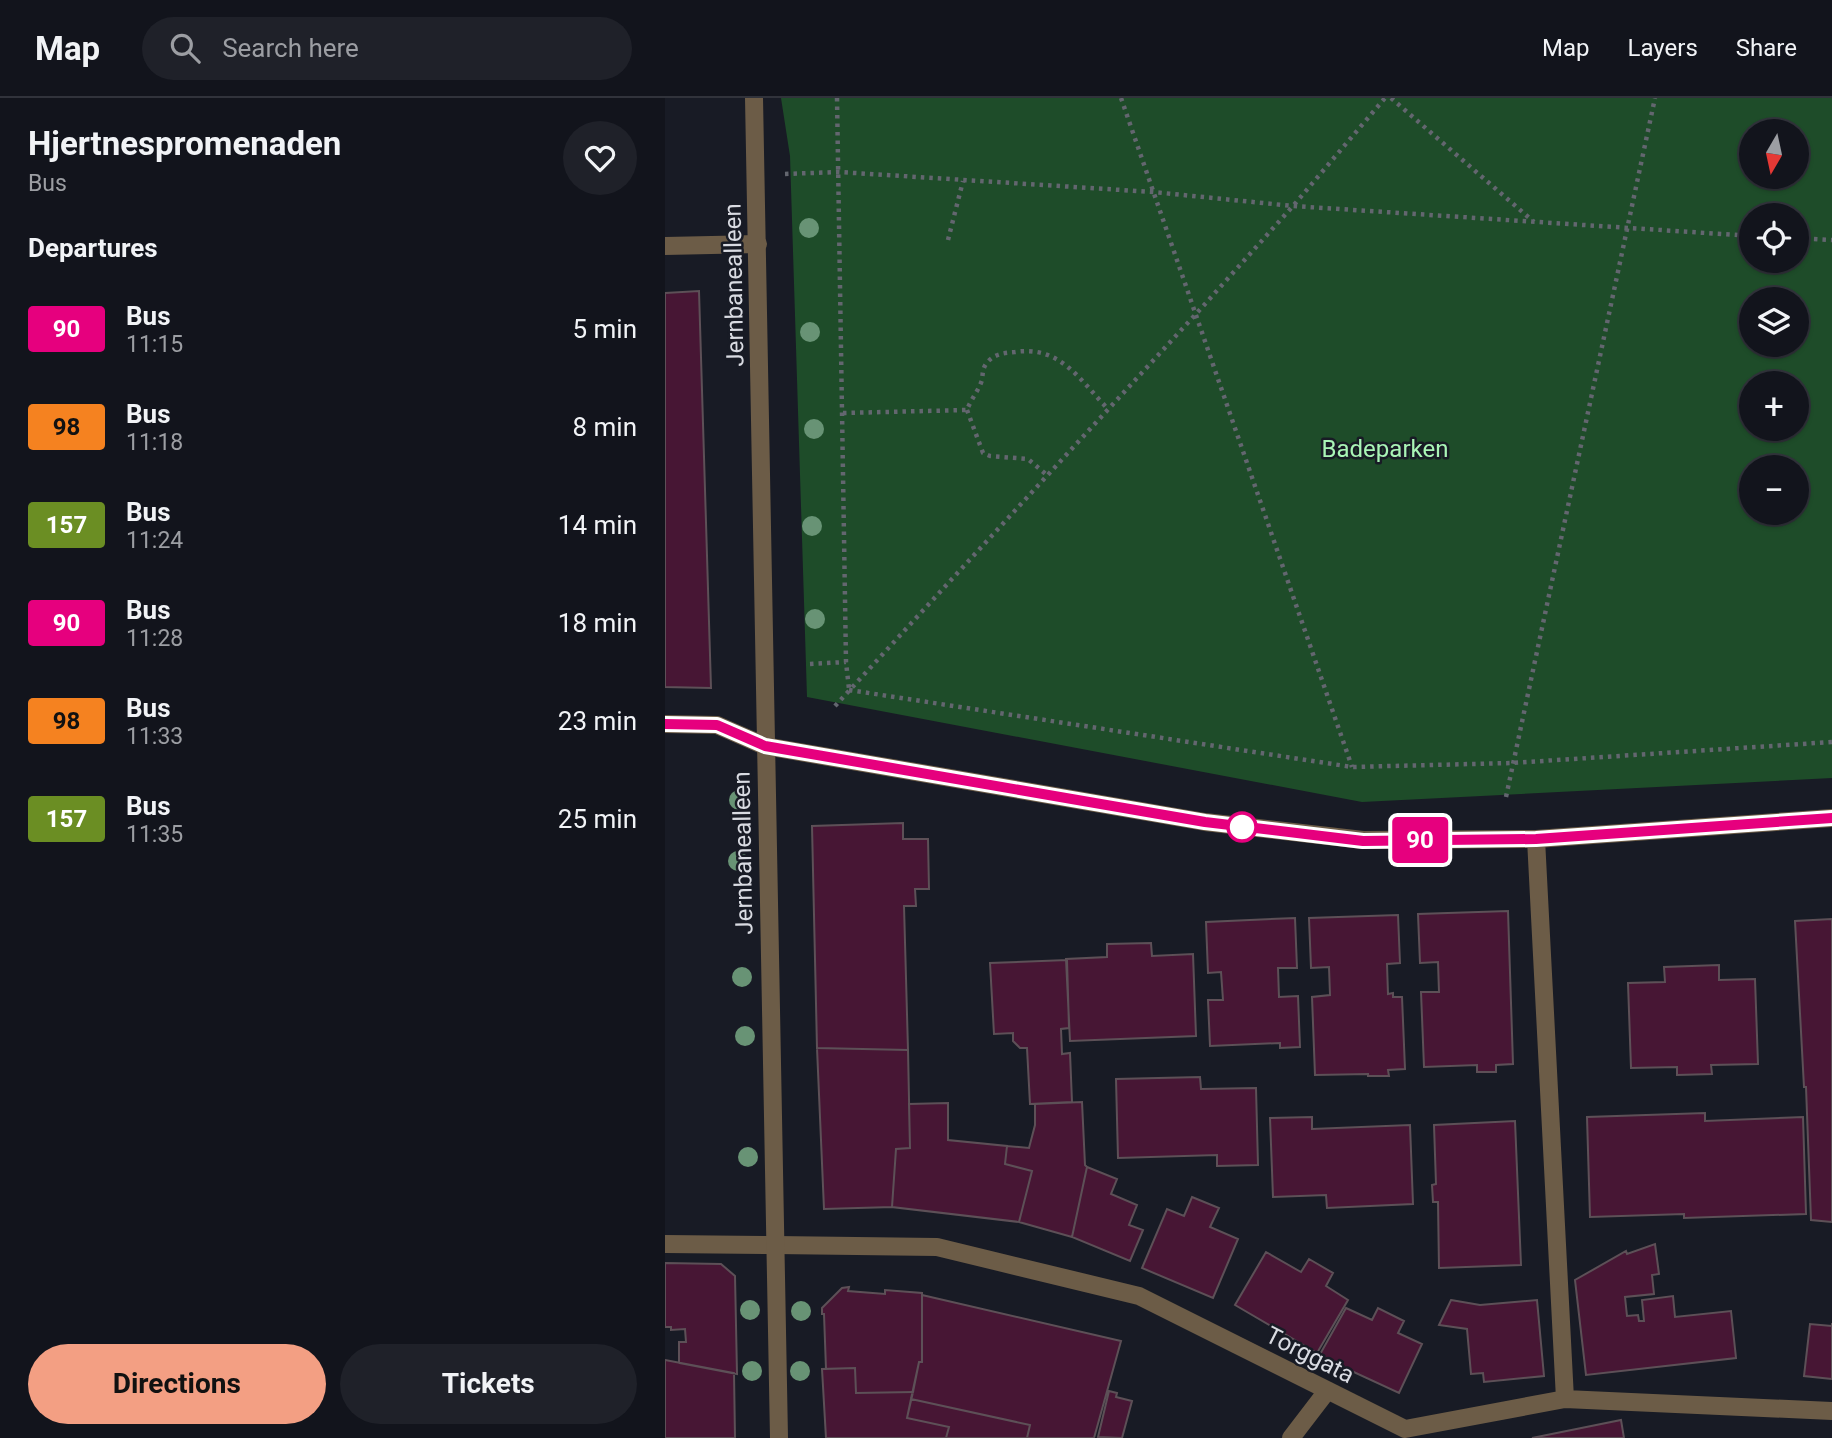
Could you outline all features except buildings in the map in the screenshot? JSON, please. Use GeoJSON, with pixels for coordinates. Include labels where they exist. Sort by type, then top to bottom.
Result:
{"type":"FeatureCollection","features":[{"type":"Feature","properties":{"kind":"street","name":"Jernbanealleen"},"geometry":{"type":"LineString","coordinates":[[754,98],[779,1438]]}},
{"type":"Feature","properties":{"kind":"street"},"geometry":{"type":"LineString","coordinates":[[665,246],[758,244]]}},
{"type":"Feature","properties":{"kind":"street"},"geometry":{"type":"LineString","coordinates":[[665,724],[717,725],[765,746],[1205,822],[1363,841],[1536,839],[1832,818]]}},
{"type":"Feature","properties":{"kind":"street"},"geometry":{"type":"LineString","coordinates":[[1536,839],[1565,1399]]}},
{"type":"Feature","properties":{"kind":"street","name":"Torggata"},"geometry":{"type":"LineString","coordinates":[[665,1244],[937,1247],[1139,1296],[1406,1434],[1565,1399],[1832,1411]]}},
{"type":"Feature","properties":{"kind":"street"},"geometry":{"type":"LineString","coordinates":[[1291,1438],[1327,1391]]}},
{"type":"Feature","properties":{"kind":"path"},"geometry":{"type":"LineString","coordinates":[[837,98],[846,662],[849,690]]}},
{"type":"Feature","properties":{"kind":"path"},"geometry":{"type":"LineString","coordinates":[[1121,98],[1352,767]]}},
{"type":"Feature","properties":{"kind":"path"},"geometry":{"type":"LineString","coordinates":[[835,706],[1196,314],[1385,98]]}},
{"type":"Feature","properties":{"kind":"path"},"geometry":{"type":"LineString","coordinates":[[1391,98],[1535,223]]}},
{"type":"Feature","properties":{"kind":"path"},"geometry":{"type":"LineString","coordinates":[[1506,797],[1655,98]]}},
{"type":"Feature","properties":{"kind":"path"},"geometry":{"type":"LineString","coordinates":[[779,174],[839,172],[1153,192],[1293,206],[1739,235]]}},
{"type":"Feature","properties":{"kind":"path"},"geometry":{"type":"LineString","coordinates":[[948,240],[963,181]]}},
{"type":"Feature","properties":{"kind":"path"},"geometry":{"type":"LineString","coordinates":[[1809,239],[1832,240]]}},
{"type":"Feature","properties":{"kind":"path"},"geometry":{"type":"LineString","coordinates":[[1047,475],[1028,459],[983,453],[967,410],[987,362],[999,354],[1026,350],[1056,356],[1108,410]]}},
{"type":"Feature","properties":{"kind":"path"},"geometry":{"type":"LineString","coordinates":[[843,413],[967,410]]}},
{"type":"Feature","properties":{"kind":"path"},"geometry":{"type":"LineString","coordinates":[[810,663],[846,662]]}},
{"type":"Feature","properties":{"kind":"path"},"geometry":{"type":"LineString","coordinates":[[849,690],[1352,767],[1512,763],[1832,742]]}},
{"type":"Feature","properties":{"kind":"green space","name":"Badeparken"},"geometry":{"type":"Polygon","coordinates":[[[781,98],[1832,98],[1832,778],[1362,802],[807,697],[790,156],[781,98]]]}},
{"type":"Feature","properties":{"kind":"bus line","name":"90"},"geometry":{"type":"LineString","coordinates":[[665,724],[717,725],[765,746],[1205,822],[1363,841],[1536,839],[1832,818]]}}]}
